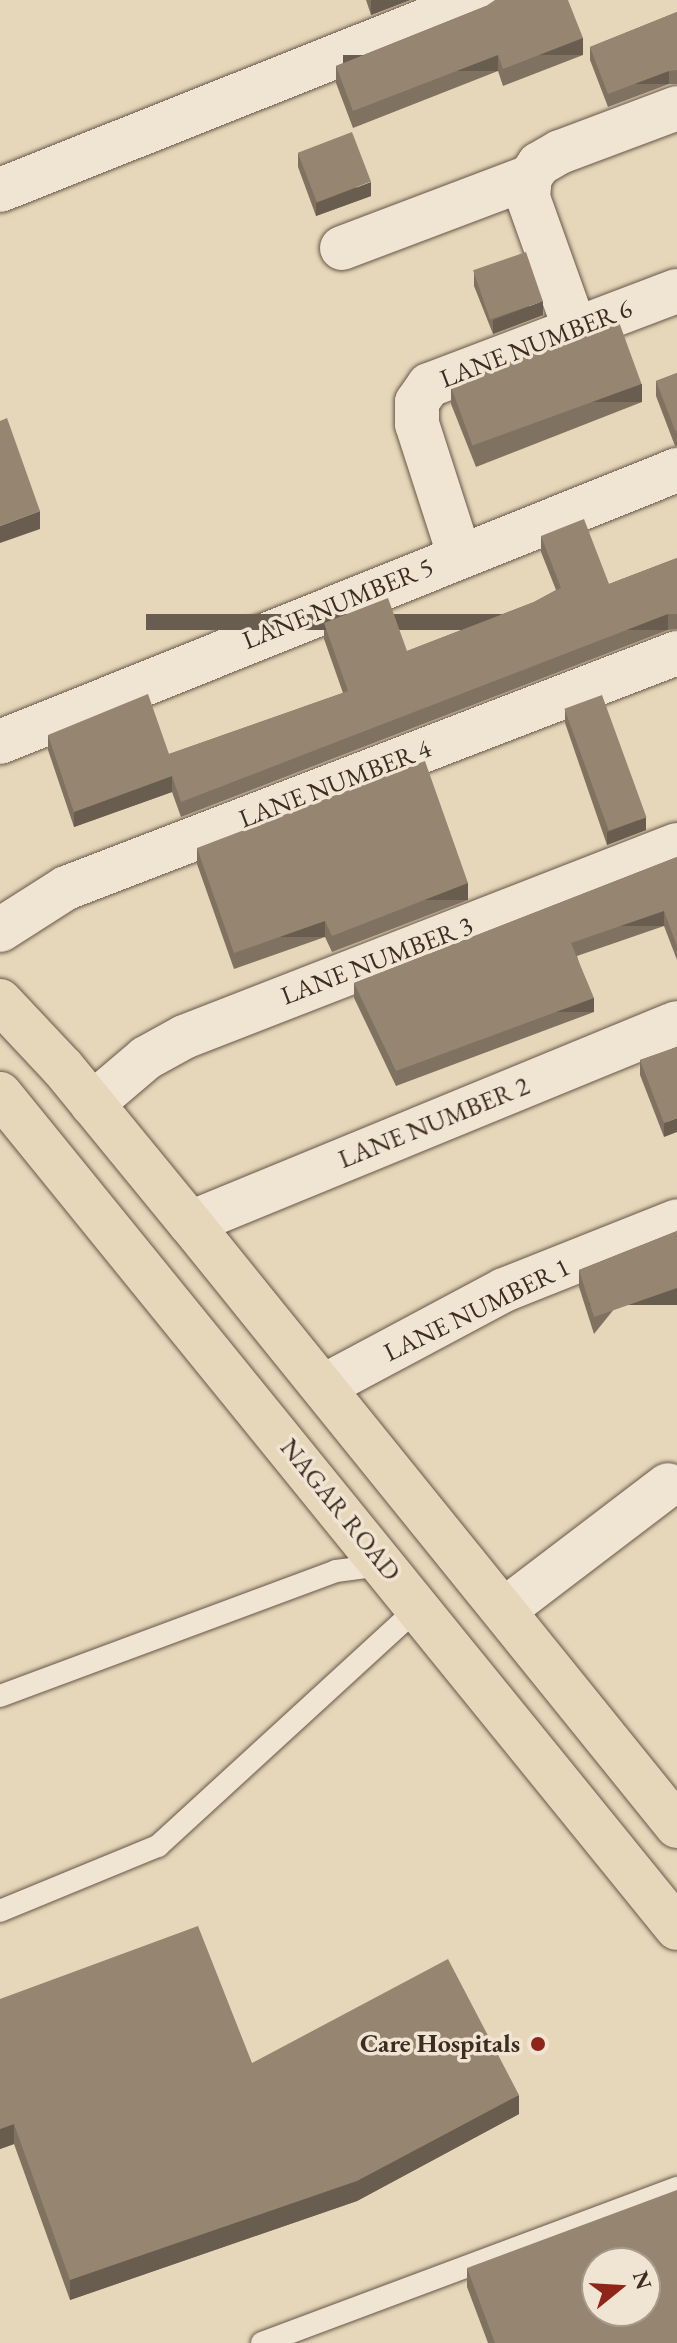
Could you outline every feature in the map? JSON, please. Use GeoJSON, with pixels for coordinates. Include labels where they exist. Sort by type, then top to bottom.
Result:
{"type":"FeatureCollection","features":[{"type":"Feature","properties":{"kind":"highway"},"geometry":{"type":"LineString","coordinates":[[0,1001],[92,1104],[324,1386],[677,1826]]}},
{"type":"Feature","properties":{"kind":"highway","name":"NAGAR ROAD"},"geometry":{"type":"LineString","coordinates":[[0,1094],[677,1928]]}},
{"type":"Feature","properties":{"kind":"street"},"geometry":{"type":"LineString","coordinates":[[0,190],[477,0]]}},
{"type":"Feature","properties":{"kind":"street"},"geometry":{"type":"LineString","coordinates":[[575,329],[528,198],[530,177],[539,164],[560,152],[677,108]]}},
{"type":"Feature","properties":{"kind":"street"},"geometry":{"type":"LineString","coordinates":[[342,248],[530,177]]}},
{"type":"Feature","properties":{"kind":"street","name":"LANE NUMBER 6"},"geometry":{"type":"LineString","coordinates":[[459,554],[417,424],[417,402],[429,385],[677,291]]}},
{"type":"Feature","properties":{"kind":"street","name":"LANE NUMBER 5"},"geometry":{"type":"LineString","coordinates":[[0,742],[459,554],[677,470]]}},
{"type":"Feature","properties":{"kind":"street","name":"LANE NUMBER 4"},"geometry":{"type":"LineString","coordinates":[[0,930],[66,888],[677,653]]}},
{"type":"Feature","properties":{"kind":"street","name":"LANE NUMBER 3"},"geometry":{"type":"LineString","coordinates":[[92,1104],[146,1058],[184,1037],[677,845]]}},
{"type":"Feature","properties":{"kind":"street","name":"LANE NUMBER 2"},"geometry":{"type":"LineString","coordinates":[[190,1223],[677,1023]]}},
{"type":"Feature","properties":{"kind":"street","name":"LANE NUMBER 1"},"geometry":{"type":"LineString","coordinates":[[324,1386],[504,1290],[677,1221]]}},
{"type":"Feature","properties":{"kind":"street"},"geometry":{"type":"LineString","coordinates":[[504,1610],[668,1485]]}},
{"type":"Feature","properties":{"kind":"lane"},"geometry":{"type":"LineString","coordinates":[[0,1696],[336,1571],[381,1565]]}},
{"type":"Feature","properties":{"kind":"lane"},"geometry":{"type":"LineString","coordinates":[[0,1911],[158,1846],[419,1607]]}},
{"type":"Feature","properties":{"kind":"lane"},"geometry":{"type":"LineString","coordinates":[[263,2343],[677,2188]]}},
{"type":"Feature","properties":{"kind":"building"},"geometry":{"type":"Polygon","coordinates":[[[495,0],[568,0],[583,38],[503,69],[498,55],[353,111],[336,66],[495,0]]]}},
{"type":"Feature","properties":{"kind":"building"},"geometry":{"type":"Polygon","coordinates":[[[677,12],[677,70],[608,94],[590,47],[677,12]]]}},
{"type":"Feature","properties":{"kind":"building"},"geometry":{"type":"Polygon","coordinates":[[[352,132],[371,181],[317,202],[298,153],[352,132]]]}},
{"type":"Feature","properties":{"kind":"building"},"geometry":{"type":"Polygon","coordinates":[[[526,252],[543,301],[490,319],[473,270],[526,252]]]}},
{"type":"Feature","properties":{"kind":"building"},"geometry":{"type":"Polygon","coordinates":[[[619,322],[642,384],[472,446],[450,384],[619,322]]]}},
{"type":"Feature","properties":{"kind":"building"},"geometry":{"type":"Polygon","coordinates":[[[677,373],[677,431],[656,381],[677,373]]]}},
{"type":"Feature","properties":{"kind":"building"},"geometry":{"type":"Polygon","coordinates":[[[7,418],[40,511],[0,526],[0,421],[7,418]]]}},
{"type":"Feature","properties":{"kind":"building"},"geometry":{"type":"Polygon","coordinates":[[[584,519],[609,584],[677,558],[677,614],[668,614],[181,802],[172,776],[74,812],[48,735],[148,694],[169,754],[348,691],[324,623],[388,598],[407,651],[534,602],[561,588],[541,536],[584,519]]]}},
{"type":"Feature","properties":{"kind":"building"},"geometry":{"type":"Polygon","coordinates":[[[602,695],[646,817],[609,831],[564,709],[602,695]]]}},
{"type":"Feature","properties":{"kind":"building"},"geometry":{"type":"Polygon","coordinates":[[[425,761],[468,883],[332,936],[325,921],[234,953],[197,848],[425,761]]]}},
{"type":"Feature","properties":{"kind":"building"},"geometry":{"type":"Polygon","coordinates":[[[677,857],[677,946],[664,911],[571,943],[594,998],[396,1071],[354,983],[677,857]]]}},
{"type":"Feature","properties":{"kind":"building"},"geometry":{"type":"Polygon","coordinates":[[[677,1047],[677,1118],[664,1123],[640,1060],[677,1047]]]}},
{"type":"Feature","properties":{"kind":"building"},"geometry":{"type":"Polygon","coordinates":[[[677,1231],[677,1288],[594,1317],[579,1270],[677,1231]]]}},
{"type":"Feature","properties":{"kind":"building"},"geometry":{"type":"Polygon","coordinates":[[[198,1926],[252,2063],[448,1959],[519,2095],[357,2181],[70,2280],[14,2124],[0,2129],[0,1999],[198,1926]]]}},
{"type":"Feature","properties":{"kind":"building"},"geometry":{"type":"Polygon","coordinates":[[[677,2190],[677,2343],[495,2343],[467,2268],[677,2190]]]}},
{"type":"Feature","properties":{"kind":"place","name":"Care Hospitals"},"geometry":{"type":"Point","coordinates":[538,2044]}}]}
